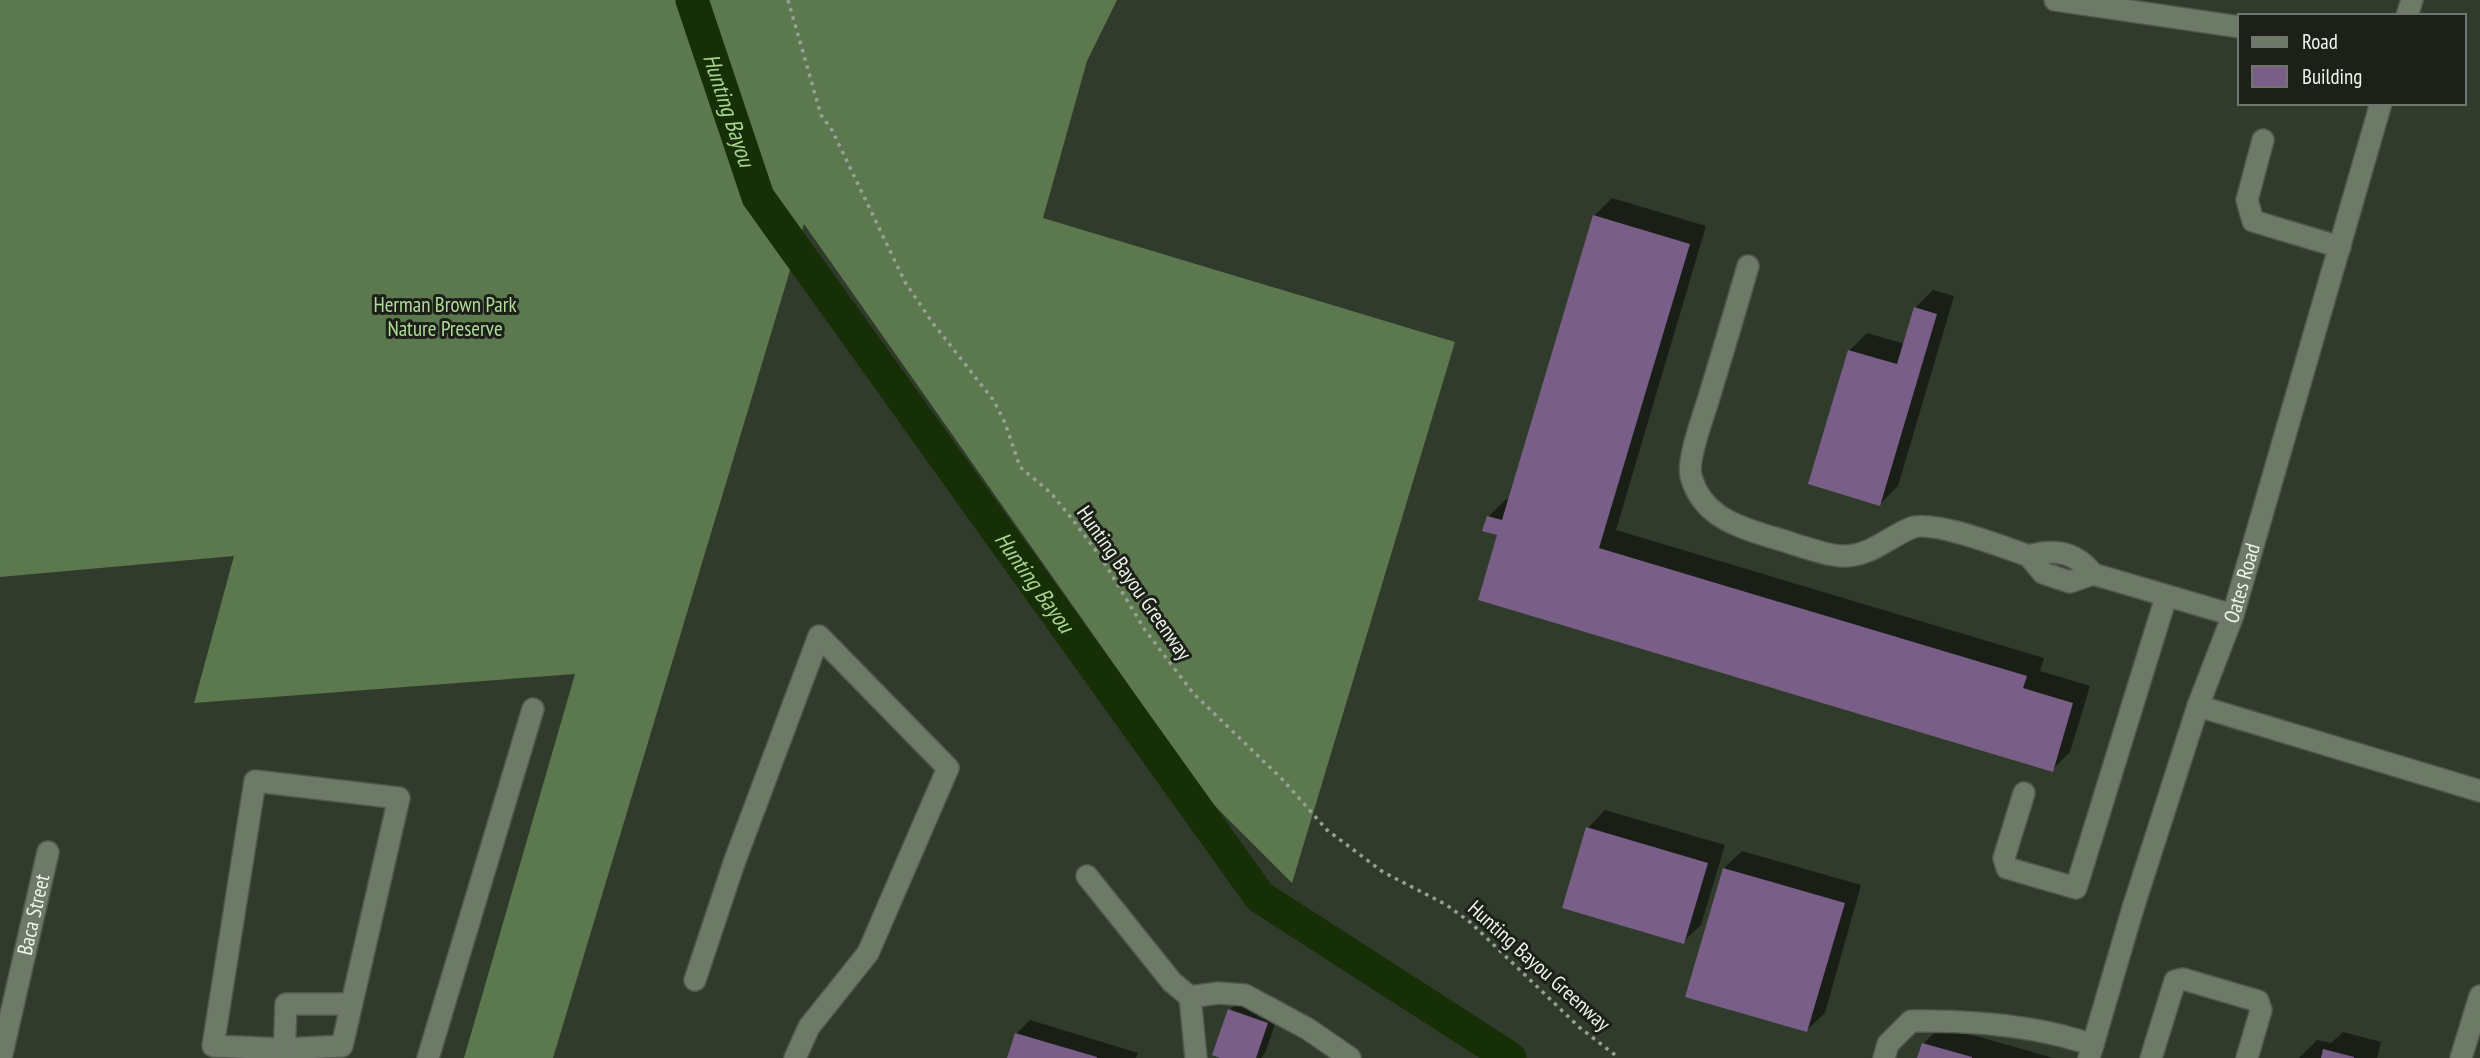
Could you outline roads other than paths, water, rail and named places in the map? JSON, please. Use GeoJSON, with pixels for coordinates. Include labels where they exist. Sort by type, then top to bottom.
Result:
{"type":"FeatureCollection","features":[{"type":"Feature","properties":{"kind":"street"},"geometry":{"type":"LineString","coordinates":[[2055,0],[2238,27]]}},
{"type":"Feature","properties":{"kind":"street","name":"Oates Road"},"geometry":{"type":"LineString","coordinates":[[2091,1051],[2133,908],[2198,706],[2232,615],[2380,105]]}},
{"type":"Feature","properties":{"kind":"street"},"geometry":{"type":"LineString","coordinates":[[2263,141],[2246,200],[2253,221],[2340,247]]}},
{"type":"Feature","properties":{"kind":"street"},"geometry":{"type":"LineString","coordinates":[[1748,266],[1697,437],[1690,474],[1707,507],[1723,520],[1757,533],[1840,556],[1875,550],[1913,527],[1927,526],[1973,537],[2029,556],[2050,550],[2078,559],[2093,574],[2232,615]]}},
{"type":"Feature","properties":{"kind":"street"},"geometry":{"type":"LineString","coordinates":[[2024,793],[2004,859],[2007,868],[2076,888],[2166,597]]}},
{"type":"Feature","properties":{"kind":"street"},"geometry":{"type":"LineString","coordinates":[[695,980],[734,863],[819,636],[948,768],[868,953],[809,1027],[794,1058]]}},
{"type":"Feature","properties":{"kind":"street"},"geometry":{"type":"LineString","coordinates":[[2198,706],[2480,791]]}},
{"type":"Feature","properties":{"kind":"street"},"geometry":{"type":"LineString","coordinates":[[428,1058],[533,709]]}},
{"type":"Feature","properties":{"kind":"street"},"geometry":{"type":"LineString","coordinates":[[255,781],[399,798],[342,1046],[284,1054],[213,1046],[255,781]]}},
{"type":"Feature","properties":{"kind":"street","name":"Baca Street"},"geometry":{"type":"LineString","coordinates":[[1,1058],[47,852]]}},
{"type":"Feature","properties":{"kind":"street"},"geometry":{"type":"LineString","coordinates":[[1087,876],[1172,982],[1190,997],[1196,1058]]}},
{"type":"Feature","properties":{"kind":"street"},"geometry":{"type":"LineString","coordinates":[[2151,1058],[2175,981],[2183,979],[2258,1001],[2261,1010],[2247,1058]]}},
{"type":"Feature","properties":{"kind":"street"},"geometry":{"type":"LineString","coordinates":[[1190,997],[1218,993],[1245,995],[1308,1030],[1350,1058]]}},
{"type":"Feature","properties":{"kind":"street"},"geometry":{"type":"LineString","coordinates":[[2461,1058],[2480,996]]}},
{"type":"Feature","properties":{"kind":"street"},"geometry":{"type":"LineString","coordinates":[[284,1054],[286,1004],[351,1004]]}},
{"type":"Feature","properties":{"kind":"street"},"geometry":{"type":"LineString","coordinates":[[1884,1058],[1888,1044],[1911,1021],[1958,1020],[2063,1035],[2091,1051]]}},
{"type":"Feature","properties":{"kind":"waterway","name":"Hunting Bayou"},"geometry":{"type":"LineString","coordinates":[[692,0],[758,197],[1260,897],[1510,1058]]}},
{"type":"Feature","properties":{"kind":"park label","name":"Herman Brown Park Nature Preserve"},"geometry":{"type":"Point","coordinates":[445,317]}}]}
